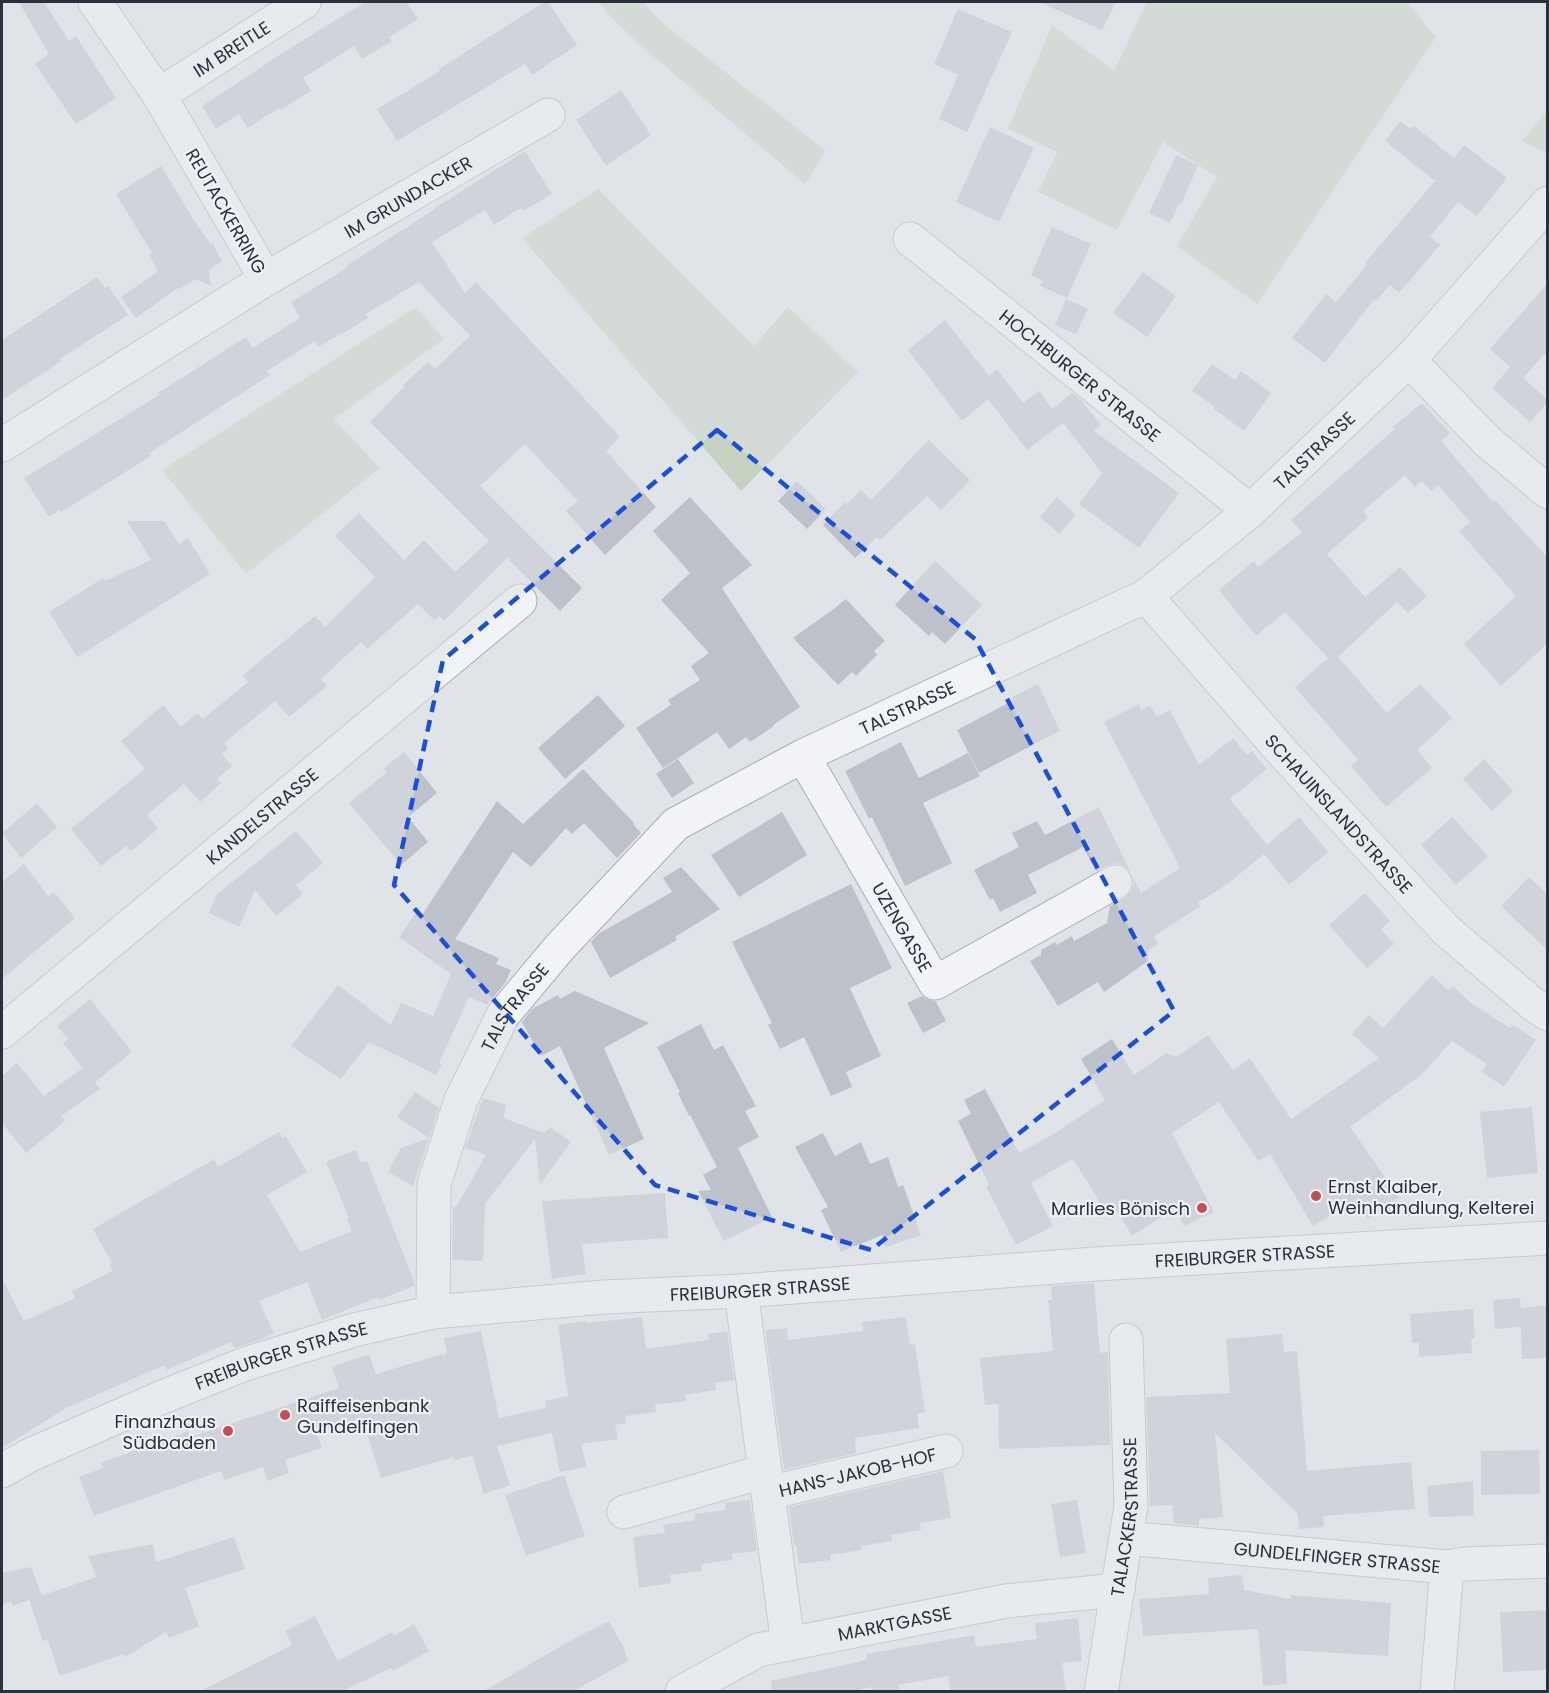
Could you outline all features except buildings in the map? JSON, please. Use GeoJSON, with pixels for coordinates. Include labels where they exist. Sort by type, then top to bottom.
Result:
{"type":"FeatureCollection","features":[{"type":"Feature","properties":{"kind":"street","name":"REUTACKERRING"},"geometry":{"type":"LineString","coordinates":[[2,445],[266,279],[159,95],[94,2]]}},
{"type":"Feature","properties":{"kind":"street","name":"IM BREITLE"},"geometry":{"type":"LineString","coordinates":[[159,95],[304,2]]}},
{"type":"Feature","properties":{"kind":"street","name":"IM GRUNDACKER"},"geometry":{"type":"LineString","coordinates":[[266,279],[548,115]]}},
{"type":"Feature","properties":{"kind":"street","name":"TALSTRASSE"},"geometry":{"type":"LineString","coordinates":[[433,1312],[434,1184],[461,1100],[503,1015],[560,947],[676,824],[803,756],[1146,596],[1250,511],[1409,360],[1548,202]]}},
{"type":"Feature","properties":{"kind":"street","name":"HOCHBURGER STRASSE"},"geometry":{"type":"LineString","coordinates":[[910,239],[1250,511]]}},
{"type":"Feature","properties":{"kind":"street"},"geometry":{"type":"LineString","coordinates":[[1409,360],[1487,441],[1548,492]]}},
{"type":"Feature","properties":{"kind":"street","name":"SCHAUINSLANDSTRASSE"},"geometry":{"type":"LineString","coordinates":[[1146,596],[1286,755],[1446,930],[1534,1005],[1548,1014]]}},
{"type":"Feature","properties":{"kind":"street","name":"KANDELSTRASSE"},"geometry":{"type":"LineString","coordinates":[[2,1032],[520,601]]}},
{"type":"Feature","properties":{"kind":"street","name":"UZENGASSE"},"geometry":{"type":"LineString","coordinates":[[803,756],[935,983],[1115,882]]}},
{"type":"Feature","properties":{"kind":"street","name":"FREIBURGER STRASSE"},"geometry":{"type":"LineString","coordinates":[[2,1471],[28,1456],[160,1398],[245,1364],[354,1330],[433,1312],[604,1297],[741,1291],[1095,1264],[1548,1238]]}},
{"type":"Feature","properties":{"kind":"street","name":"HANS-JAKOB-HOF"},"geometry":{"type":"LineString","coordinates":[[741,1291],[788,1644]]}},
{"type":"Feature","properties":{"kind":"street","name":"TALACKERSTRASSE"},"geometry":{"type":"LineString","coordinates":[[1101,1692],[1131,1506],[1126,1340]]}},
{"type":"Feature","properties":{"kind":"street","name":"HANS-JAKOB-HOF"},"geometry":{"type":"LineString","coordinates":[[624,1512],[767,1482],[946,1451]]}},
{"type":"Feature","properties":{"kind":"street","name":"GUNDELFINGER STRASSE"},"geometry":{"type":"LineString","coordinates":[[1126,1538],[1446,1567],[1465,1564],[1548,1561]]}},
{"type":"Feature","properties":{"kind":"street"},"geometry":{"type":"LineString","coordinates":[[1437,1692],[1446,1567]]}},
{"type":"Feature","properties":{"kind":"street","name":"MARKTGASSE"},"geometry":{"type":"LineString","coordinates":[[682,1692],[758,1650],[1006,1601],[1118,1590]]}},
{"type":"Feature","properties":{"kind":"highlighted area"},"geometry":{"type":"Polygon","coordinates":[[[717,430],[975,639],[1174,1011],[871,1250],[655,1185],[394,885],[443,660],[717,430]]]}},
{"type":"Feature","properties":{"kind":"green space"},"geometry":{"type":"Polygon","coordinates":[[[598,2],[643,2],[660,21],[825,150],[805,184],[641,46],[598,2]]]}},
{"type":"Feature","properties":{"kind":"green space"},"geometry":{"type":"Polygon","coordinates":[[[1147,2],[1407,2],[1436,37],[1257,304],[1177,246],[1217,177],[1163,142],[1117,230],[1038,192],[1057,152],[1008,129],[1052,25],[1114,71],[1147,2]]]}},
{"type":"Feature","properties":{"kind":"green space"},"geometry":{"type":"Polygon","coordinates":[[[1547,111],[1547,154],[1522,141],[1547,111]]]}},
{"type":"Feature","properties":{"kind":"green space"},"geometry":{"type":"Polygon","coordinates":[[[598,189],[754,346],[788,307],[858,372],[741,491],[522,238],[598,189]]]}},
{"type":"Feature","properties":{"kind":"green space"},"geometry":{"type":"Polygon","coordinates":[[[416,307],[444,339],[334,419],[380,468],[246,574],[162,470],[416,307]]]}},
{"type":"Feature","properties":{"kind":"place","name":"Ernst Klaiber, Weinhandlung, Kelterei"},"geometry":{"type":"Point","coordinates":[1316,1196]}},
{"type":"Feature","properties":{"kind":"place","name":"Marlies Bönisch"},"geometry":{"type":"Point","coordinates":[1202,1208]}},
{"type":"Feature","properties":{"kind":"place","name":"Raiffeisenbank Gundelfingen"},"geometry":{"type":"Point","coordinates":[285,1415]}},
{"type":"Feature","properties":{"kind":"place","name":"Finanzhaus Südbaden"},"geometry":{"type":"Point","coordinates":[228,1431]}}]}
